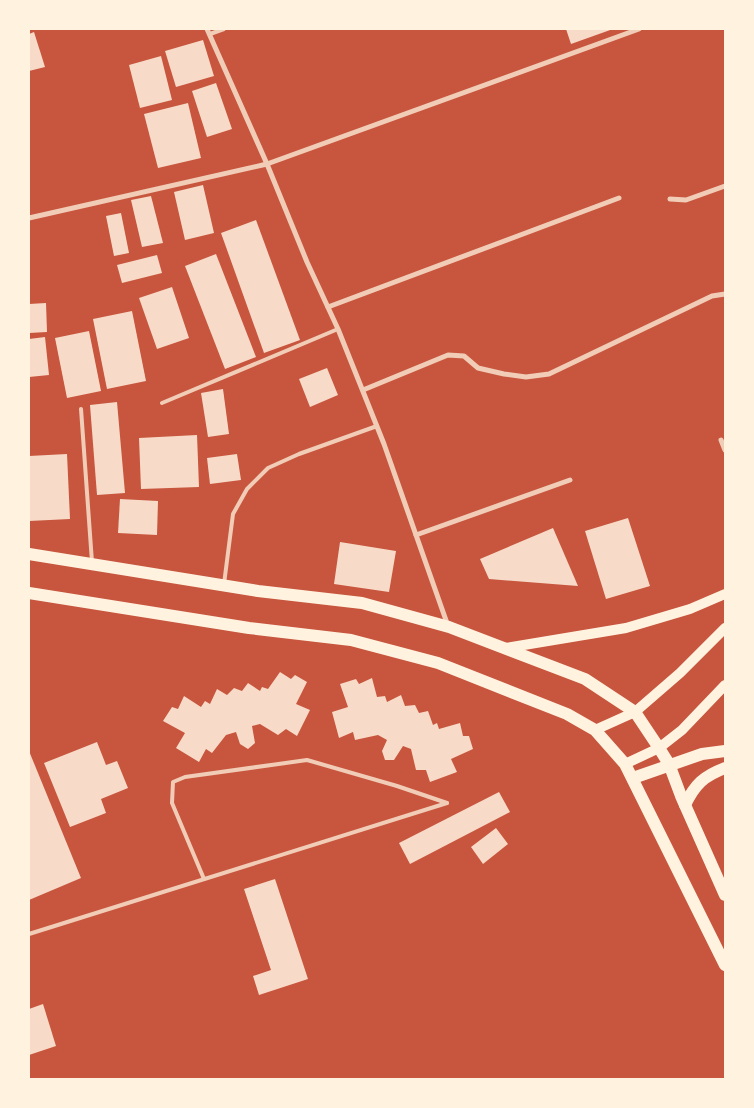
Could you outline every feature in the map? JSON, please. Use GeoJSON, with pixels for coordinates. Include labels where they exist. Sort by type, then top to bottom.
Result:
{"type":"FeatureCollection","features":[{"type":"Feature","properties":{"kind":"main road"},"geometry":{"type":"LineString","coordinates":[[29,554],[224,586],[362,603],[449,627],[585,679],[636,712],[669,764],[725,895]]}},
{"type":"Feature","properties":{"kind":"main road"},"geometry":{"type":"LineString","coordinates":[[29,593],[248,628],[351,640],[438,663],[567,714],[595,730],[625,764],[725,965]]}},
{"type":"Feature","properties":{"kind":"main road"},"geometry":{"type":"LineString","coordinates":[[506,648],[623,628],[690,609],[725,594]]}},
{"type":"Feature","properties":{"kind":"main road"},"geometry":{"type":"LineString","coordinates":[[595,730],[636,712],[680,673],[725,628]]}},
{"type":"Feature","properties":{"kind":"main road"},"geometry":{"type":"LineString","coordinates":[[625,764],[659,748],[682,730],[725,684]]}},
{"type":"Feature","properties":{"kind":"main road"},"geometry":{"type":"LineString","coordinates":[[633,778],[702,754],[725,751]]}},
{"type":"Feature","properties":{"kind":"main road"},"geometry":{"type":"LineString","coordinates":[[685,804],[690,793],[701,781],[725,768]]}},
{"type":"Feature","properties":{"kind":"street"},"geometry":{"type":"LineString","coordinates":[[29,218],[267,164],[639,29]]}},
{"type":"Feature","properties":{"kind":"street"},"geometry":{"type":"LineString","coordinates":[[208,32],[267,164],[307,262],[338,328],[377,426],[449,627]]}},
{"type":"Feature","properties":{"kind":"street"},"geometry":{"type":"LineString","coordinates":[[670,200],[686,200],[725,186]]}},
{"type":"Feature","properties":{"kind":"street"},"geometry":{"type":"LineString","coordinates":[[328,307],[619,198]]}},
{"type":"Feature","properties":{"kind":"street"},"geometry":{"type":"LineString","coordinates":[[363,390],[448,355],[464,356],[478,368],[504,374],[526,377],[549,374],[712,296],[725,294]]}},
{"type":"Feature","properties":{"kind":"street"},"geometry":{"type":"LineString","coordinates":[[721,440],[725,450]]}},
{"type":"Feature","properties":{"kind":"street"},"geometry":{"type":"LineString","coordinates":[[416,534],[570,480]]}},
{"type":"Feature","properties":{"kind":"lane"},"geometry":{"type":"LineString","coordinates":[[208,32],[224,29]]}},
{"type":"Feature","properties":{"kind":"lane"},"geometry":{"type":"LineString","coordinates":[[162,403],[338,328]]}},
{"type":"Feature","properties":{"kind":"lane"},"geometry":{"type":"LineString","coordinates":[[81,409],[92,564]]}},
{"type":"Feature","properties":{"kind":"lane"},"geometry":{"type":"LineString","coordinates":[[224,586],[232,514],[247,489],[268,468],[299,454],[377,426]]}},
{"type":"Feature","properties":{"kind":"lane"},"geometry":{"type":"LineString","coordinates":[[29,934],[447,803],[397,786],[307,760],[185,777],[173,782],[172,802],[204,879]]}},
{"type":"Feature","properties":{"kind":"building"},"geometry":{"type":"Polygon","coordinates":[[[566,29],[613,29],[571,44],[566,29]]]}},
{"type":"Feature","properties":{"kind":"building"},"geometry":{"type":"Polygon","coordinates":[[[34,32],[45,67],[29,71],[29,34],[34,32]]]}},
{"type":"Feature","properties":{"kind":"building"},"geometry":{"type":"Polygon","coordinates":[[[203,40],[214,76],[176,87],[165,51],[203,40]]]}},
{"type":"Feature","properties":{"kind":"building"},"geometry":{"type":"Polygon","coordinates":[[[161,56],[172,100],[140,108],[129,65],[161,56]]]}},
{"type":"Feature","properties":{"kind":"building"},"geometry":{"type":"Polygon","coordinates":[[[216,83],[232,129],[207,137],[192,91],[216,83]]]}},
{"type":"Feature","properties":{"kind":"building"},"geometry":{"type":"Polygon","coordinates":[[[188,103],[201,158],[158,168],[144,114],[188,103]]]}},
{"type":"Feature","properties":{"kind":"building"},"geometry":{"type":"Polygon","coordinates":[[[203,185],[214,233],[185,240],[174,192],[203,185]]]}},
{"type":"Feature","properties":{"kind":"building"},"geometry":{"type":"Polygon","coordinates":[[[151,196],[163,243],[142,247],[131,200],[151,196]]]}},
{"type":"Feature","properties":{"kind":"building"},"geometry":{"type":"Polygon","coordinates":[[[121,213],[129,253],[114,256],[106,216],[121,213]]]}},
{"type":"Feature","properties":{"kind":"building"},"geometry":{"type":"Polygon","coordinates":[[[256,220],[300,340],[264,353],[221,233],[256,220]]]}},
{"type":"Feature","properties":{"kind":"building"},"geometry":{"type":"Polygon","coordinates":[[[216,254],[256,357],[225,369],[185,266],[216,254]]]}},
{"type":"Feature","properties":{"kind":"building"},"geometry":{"type":"Polygon","coordinates":[[[157,255],[162,273],[122,283],[117,265],[157,255]]]}},
{"type":"Feature","properties":{"kind":"building"},"geometry":{"type":"Polygon","coordinates":[[[172,287],[189,338],[157,349],[139,298],[172,287]]]}},
{"type":"Feature","properties":{"kind":"building"},"geometry":{"type":"Polygon","coordinates":[[[46,303],[47,332],[29,333],[29,304],[46,303]]]}},
{"type":"Feature","properties":{"kind":"building"},"geometry":{"type":"Polygon","coordinates":[[[132,311],[146,381],[107,389],[93,319],[132,311]]]}},
{"type":"Feature","properties":{"kind":"building"},"geometry":{"type":"Polygon","coordinates":[[[89,331],[101,391],[67,398],[55,338],[89,331]]]}},
{"type":"Feature","properties":{"kind":"building"},"geometry":{"type":"Polygon","coordinates":[[[45,337],[49,375],[29,377],[29,339],[45,337]]]}},
{"type":"Feature","properties":{"kind":"building"},"geometry":{"type":"Polygon","coordinates":[[[327,368],[338,395],[310,407],[299,379],[327,368]]]}},
{"type":"Feature","properties":{"kind":"building"},"geometry":{"type":"Polygon","coordinates":[[[223,389],[229,434],[208,437],[201,393],[223,389]]]}},
{"type":"Feature","properties":{"kind":"building"},"geometry":{"type":"Polygon","coordinates":[[[117,402],[125,493],[97,495],[90,405],[117,402]]]}},
{"type":"Feature","properties":{"kind":"building"},"geometry":{"type":"Polygon","coordinates":[[[197,435],[199,487],[141,489],[139,438],[197,435]]]}},
{"type":"Feature","properties":{"kind":"building"},"geometry":{"type":"Polygon","coordinates":[[[67,454],[70,519],[29,521],[29,456],[67,454]]]}},
{"type":"Feature","properties":{"kind":"building"},"geometry":{"type":"Polygon","coordinates":[[[237,454],[241,480],[210,484],[207,458],[237,454]]]}},
{"type":"Feature","properties":{"kind":"building"},"geometry":{"type":"Polygon","coordinates":[[[120,499],[158,501],[157,535],[118,533],[120,499]]]}},
{"type":"Feature","properties":{"kind":"building"},"geometry":{"type":"Polygon","coordinates":[[[628,518],[650,586],[606,599],[585,531],[628,518]]]}},
{"type":"Feature","properties":{"kind":"building"},"geometry":{"type":"Polygon","coordinates":[[[553,528],[578,586],[489,579],[480,559],[553,528]]]}},
{"type":"Feature","properties":{"kind":"building"},"geometry":{"type":"Polygon","coordinates":[[[340,542],[396,551],[389,592],[334,584],[340,542]]]}},
{"type":"Feature","properties":{"kind":"building"},"geometry":{"type":"Polygon","coordinates":[[[280,672],[291,679],[295,675],[307,682],[296,704],[310,710],[297,736],[286,729],[278,735],[260,724],[252,726],[255,743],[248,749],[240,744],[236,732],[226,735],[212,753],[206,749],[199,762],[176,748],[185,733],[163,721],[172,707],[178,709],[184,696],[201,707],[205,701],[210,704],[217,689],[227,695],[234,688],[242,691],[248,683],[260,691],[262,687],[268,689],[280,672]]]}},
{"type":"Feature","properties":{"kind":"building"},"geometry":{"type":"Polygon","coordinates":[[[372,678],[377,697],[385,696],[387,702],[401,695],[405,706],[415,705],[419,713],[428,711],[433,725],[437,723],[439,729],[460,723],[463,736],[469,736],[473,749],[451,759],[457,772],[430,782],[426,770],[416,770],[411,749],[403,746],[394,760],[385,760],[382,751],[387,740],[378,735],[355,740],[353,732],[339,738],[332,712],[348,707],[340,684],[356,679],[359,684],[372,678]]]}},
{"type":"Feature","properties":{"kind":"building"},"geometry":{"type":"Polygon","coordinates":[[[97,742],[106,765],[117,761],[128,788],[101,799],[106,813],[70,827],[44,763],[97,742]]]}},
{"type":"Feature","properties":{"kind":"building"},"geometry":{"type":"Polygon","coordinates":[[[29,751],[81,878],[29,900],[29,751]]]}},
{"type":"Feature","properties":{"kind":"building"},"geometry":{"type":"Polygon","coordinates":[[[499,792],[510,812],[410,864],[399,843],[499,792]]]}},
{"type":"Feature","properties":{"kind":"building"},"geometry":{"type":"Polygon","coordinates":[[[496,828],[508,844],[483,864],[471,847],[496,828]]]}},
{"type":"Feature","properties":{"kind":"building"},"geometry":{"type":"Polygon","coordinates":[[[275,879],[308,979],[259,995],[253,976],[271,970],[244,889],[275,879]]]}},
{"type":"Feature","properties":{"kind":"building"},"geometry":{"type":"Polygon","coordinates":[[[43,1004],[56,1046],[29,1055],[29,1009],[43,1004]]]}}]}
